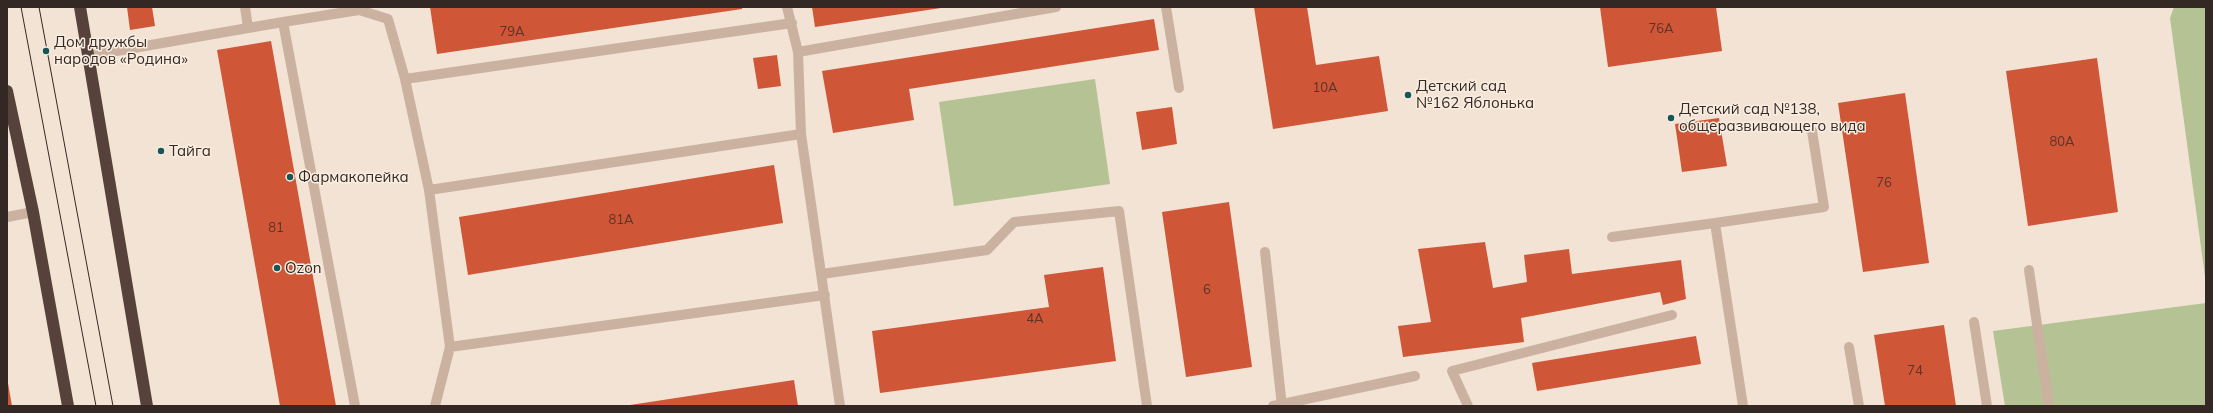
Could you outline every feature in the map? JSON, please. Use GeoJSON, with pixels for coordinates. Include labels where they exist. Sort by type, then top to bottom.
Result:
{"type":"FeatureCollection","features":[{"type":"Feature","properties":{"kind":"highway"},"geometry":{"type":"LineString","coordinates":[[80,7],[147,406]]}},
{"type":"Feature","properties":{"kind":"highway"},"geometry":{"type":"LineString","coordinates":[[7,90],[33,212],[68,406]]}},
{"type":"Feature","properties":{"kind":"lane"},"geometry":{"type":"LineString","coordinates":[[244,7],[248,28]]}},
{"type":"Feature","properties":{"kind":"lane"},"geometry":{"type":"LineString","coordinates":[[787,7],[798,52],[801,134],[840,406]]}},
{"type":"Feature","properties":{"kind":"lane"},"geometry":{"type":"LineString","coordinates":[[798,52],[1056,7]]}},
{"type":"Feature","properties":{"kind":"lane"},"geometry":{"type":"LineString","coordinates":[[1166,7],[1178,88]]}},
{"type":"Feature","properties":{"kind":"lane"},"geometry":{"type":"LineString","coordinates":[[88,56],[359,8],[388,19],[405,79],[429,190],[450,347],[435,406]]}},
{"type":"Feature","properties":{"kind":"lane"},"geometry":{"type":"LineString","coordinates":[[283,22],[355,406]]}},
{"type":"Feature","properties":{"kind":"lane"},"geometry":{"type":"LineString","coordinates":[[405,79],[792,23]]}},
{"type":"Feature","properties":{"kind":"lane"},"geometry":{"type":"LineString","coordinates":[[1612,237],[1824,207],[1812,131]]}},
{"type":"Feature","properties":{"kind":"lane"},"geometry":{"type":"LineString","coordinates":[[429,190],[801,134]]}},
{"type":"Feature","properties":{"kind":"lane"},"geometry":{"type":"LineString","coordinates":[[822,274],[987,250],[1014,222],[1119,211],[1147,406]]}},
{"type":"Feature","properties":{"kind":"lane"},"geometry":{"type":"LineString","coordinates":[[7,217],[33,212]]}},
{"type":"Feature","properties":{"kind":"lane"},"geometry":{"type":"LineString","coordinates":[[1715,223],[1743,406]]}},
{"type":"Feature","properties":{"kind":"lane"},"geometry":{"type":"LineString","coordinates":[[1265,252],[1279,405],[1415,376]]}},
{"type":"Feature","properties":{"kind":"lane"},"geometry":{"type":"LineString","coordinates":[[2030,270],[2049,406]]}},
{"type":"Feature","properties":{"kind":"lane"},"geometry":{"type":"LineString","coordinates":[[450,347],[825,295]]}},
{"type":"Feature","properties":{"kind":"lane"},"geometry":{"type":"LineString","coordinates":[[1468,406],[1452,371],[1672,315]]}},
{"type":"Feature","properties":{"kind":"lane"},"geometry":{"type":"LineString","coordinates":[[1974,322],[1986,406]]}},
{"type":"Feature","properties":{"kind":"lane"},"geometry":{"type":"LineString","coordinates":[[1849,347],[1859,406]]}},
{"type":"Feature","properties":{"kind":"green space"},"geometry":{"type":"Polygon","coordinates":[[[2174,7],[2206,7],[2206,284],[2170,18],[2174,7]]]}},
{"type":"Feature","properties":{"kind":"green space"},"geometry":{"type":"Polygon","coordinates":[[[1095,79],[1110,184],[954,206],[939,102],[1095,79]]]}},
{"type":"Feature","properties":{"kind":"green space"},"geometry":{"type":"Polygon","coordinates":[[[2206,303],[2206,406],[2005,406],[1993,331],[2206,303]]]}},
{"type":"Feature","properties":{"kind":"building"},"geometry":{"type":"Polygon","coordinates":[[[127,7],[152,7],[155,26],[130,30],[127,7]]]}},
{"type":"Feature","properties":{"kind":"building"},"geometry":{"type":"Polygon","coordinates":[[[430,7],[742,7],[742,9],[437,54],[430,7]]]}},
{"type":"Feature","properties":{"kind":"building"},"geometry":{"type":"Polygon","coordinates":[[[812,7],[941,7],[941,8],[815,27],[812,7]]]}},
{"type":"Feature","properties":{"kind":"building"},"geometry":{"type":"Polygon","coordinates":[[[1254,7],[1307,7],[1316,65],[1379,56],[1388,111],[1273,129],[1254,7]]]}},
{"type":"Feature","properties":{"kind":"building"},"geometry":{"type":"Polygon","coordinates":[[[1600,7],[1716,7],[1722,51],[1608,67],[1600,7]]]}},
{"type":"Feature","properties":{"kind":"building"},"geometry":{"type":"Polygon","coordinates":[[[1154,19],[1159,50],[909,89],[914,120],[833,133],[822,71],[1154,19]]]}},
{"type":"Feature","properties":{"kind":"building"},"geometry":{"type":"Polygon","coordinates":[[[271,41],[336,406],[280,406],[217,50],[271,41]]]}},
{"type":"Feature","properties":{"kind":"building"},"geometry":{"type":"Polygon","coordinates":[[[777,55],[781,86],[758,89],[753,58],[777,55]]]}},
{"type":"Feature","properties":{"kind":"building"},"geometry":{"type":"Polygon","coordinates":[[[2097,58],[2118,212],[2028,226],[2006,71],[2097,58]]]}},
{"type":"Feature","properties":{"kind":"building"},"geometry":{"type":"Polygon","coordinates":[[[1905,93],[1929,263],[1863,272],[1838,103],[1905,93]]]}},
{"type":"Feature","properties":{"kind":"building"},"geometry":{"type":"Polygon","coordinates":[[[1172,107],[1177,144],[1142,150],[1136,112],[1172,107]]]}},
{"type":"Feature","properties":{"kind":"building"},"geometry":{"type":"Polygon","coordinates":[[[1719,118],[1727,166],[1682,172],[1675,124],[1719,118]]]}},
{"type":"Feature","properties":{"kind":"building"},"geometry":{"type":"Polygon","coordinates":[[[774,165],[783,223],[468,275],[459,217],[774,165]]]}},
{"type":"Feature","properties":{"kind":"building"},"geometry":{"type":"Polygon","coordinates":[[[1229,202],[1252,367],[1186,377],[1162,212],[1229,202]]]}},
{"type":"Feature","properties":{"kind":"building"},"geometry":{"type":"Polygon","coordinates":[[[1485,242],[1493,288],[1527,282],[1524,255],[1569,249],[1572,274],[1681,260],[1686,299],[1663,305],[1660,292],[1521,318],[1524,342],[1403,357],[1398,326],[1431,322],[1418,249],[1485,242]]]}},
{"type":"Feature","properties":{"kind":"building"},"geometry":{"type":"Polygon","coordinates":[[[1103,267],[1116,361],[880,393],[872,331],[1049,307],[1044,275],[1103,267]]]}},
{"type":"Feature","properties":{"kind":"building"},"geometry":{"type":"Polygon","coordinates":[[[1944,325],[1956,406],[1885,406],[1874,335],[1944,325]]]}},
{"type":"Feature","properties":{"kind":"building"},"geometry":{"type":"Polygon","coordinates":[[[1696,336],[1701,364],[1537,391],[1532,363],[1696,336]]]}},
{"type":"Feature","properties":{"kind":"building"},"geometry":{"type":"Polygon","coordinates":[[[794,380],[798,406],[630,406],[630,405],[794,380]]]}},
{"type":"Feature","properties":{"kind":"building"},"geometry":{"type":"Polygon","coordinates":[[[8,383],[12,406],[7,406],[8,383]]]}},
{"type":"Feature","properties":{"kind":"tram line"},"geometry":{"type":"LineString","coordinates":[[21,7],[96,406]]}},
{"type":"Feature","properties":{"kind":"tram line"},"geometry":{"type":"LineString","coordinates":[[39,7],[113,406]]}},
{"type":"Feature","properties":{"kind":"place","name":"Дом дружбы народов «Родина»"},"geometry":{"type":"Point","coordinates":[46,51]}},
{"type":"Feature","properties":{"kind":"place","name":"Детский сад №162 Яблонька"},"geometry":{"type":"Point","coordinates":[1408,95]}},
{"type":"Feature","properties":{"kind":"place","name":"Детский сад №138, общеразвивающего вида"},"geometry":{"type":"Point","coordinates":[1671,118]}},
{"type":"Feature","properties":{"kind":"place","name":"Тайга"},"geometry":{"type":"Point","coordinates":[161,151]}},
{"type":"Feature","properties":{"kind":"place","name":"Фармакопейка"},"geometry":{"type":"Point","coordinates":[290,177]}},
{"type":"Feature","properties":{"kind":"place","name":"Ozon"},"geometry":{"type":"Point","coordinates":[277,268]}}]}
